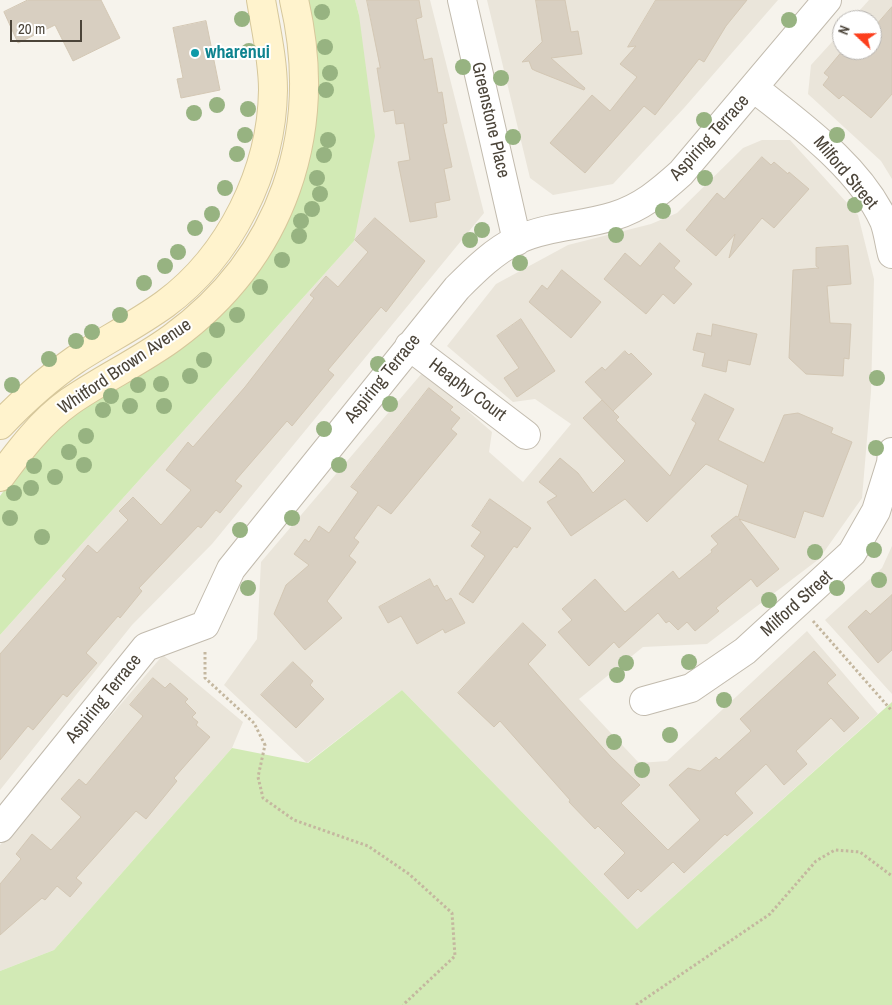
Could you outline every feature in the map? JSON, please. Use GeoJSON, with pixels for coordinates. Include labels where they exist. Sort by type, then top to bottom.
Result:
{"type":"FeatureCollection","features":[{"type":"Feature","properties":{"kind":"main road","name":"Whitford Brown Avenue"},"geometry":{"type":"LineString","coordinates":[[0,425],[24,400],[67,366],[166,303],[194,278],[223,243],[249,195],[261,162],[270,124],[273,90],[269,43],[261,0]]}},
{"type":"Feature","properties":{"kind":"main road","name":"Whitford Brown Avenue"},"geometry":{"type":"LineString","coordinates":[[0,477],[33,435],[69,403],[171,339],[201,316],[235,281],[256,251],[272,223],[288,187],[298,148],[303,114],[305,75],[303,48],[294,0]]}},
{"type":"Feature","properties":{"kind":"street","name":"Greenstone Place"},"geometry":{"type":"LineString","coordinates":[[462,0],[517,241]]}},
{"type":"Feature","properties":{"kind":"street","name":"Aspiring Terrace"},"geometry":{"type":"LineString","coordinates":[[0,828],[146,648],[205,625],[231,569],[457,288],[486,260],[517,241],[547,230],[614,216],[636,208],[659,193],[681,173],[827,0]]}},
{"type":"Feature","properties":{"kind":"street","name":"Milford Street"},"geometry":{"type":"LineString","coordinates":[[754,88],[824,143],[867,194],[884,221],[892,254]]}},
{"type":"Feature","properties":{"kind":"street","name":"Heaphy Court"},"geometry":{"type":"LineString","coordinates":[[409,346],[526,434]]}},
{"type":"Feature","properties":{"kind":"street","name":"Milford Street"},"geometry":{"type":"LineString","coordinates":[[644,701],[690,688],[745,650],[798,604],[852,553],[876,512],[891,463],[892,452]]}},
{"type":"Feature","properties":{"kind":"path"},"geometry":{"type":"LineString","coordinates":[[798,604],[892,711]]}},
{"type":"Feature","properties":{"kind":"path"},"geometry":{"type":"LineString","coordinates":[[205,625],[205,678],[254,723],[265,745],[258,776],[263,798],[294,820],[368,846],[409,874],[452,913],[455,956],[403,1005]]}},
{"type":"Feature","properties":{"kind":"path"},"geometry":{"type":"LineString","coordinates":[[636,1005],[770,914],[816,862],[835,850],[860,852],[892,876]]}},
{"type":"Feature","properties":{"kind":"shaded area"},"geometry":{"type":"Polygon","coordinates":[[[355,0],[430,0],[484,213],[212,544],[132,625],[0,790],[0,635],[354,241],[359,15],[355,0]]]}},
{"type":"Feature","properties":{"kind":"shaded area"},"geometry":{"type":"Polygon","coordinates":[[[487,0],[778,0],[684,108],[613,184],[553,195],[530,178],[487,0]]]}},
{"type":"Feature","properties":{"kind":"shaded area"},"geometry":{"type":"Polygon","coordinates":[[[869,0],[892,0],[892,179],[881,161],[808,94],[811,65],[832,42],[832,60],[882,60],[882,10],[860,10],[869,0]]]}},
{"type":"Feature","properties":{"kind":"shaded area"},"geometry":{"type":"Polygon","coordinates":[[[762,140],[790,140],[858,215],[874,279],[871,392],[862,498],[819,559],[707,644],[643,647],[579,699],[639,763],[667,761],[807,631],[878,714],[637,929],[402,690],[307,763],[224,685],[257,639],[261,562],[423,372],[492,432],[489,452],[523,482],[571,424],[535,399],[513,402],[447,346],[496,284],[568,245],[651,224],[677,213],[743,148],[762,140]]]}},
{"type":"Feature","properties":{"kind":"shaded area"},"geometry":{"type":"Polygon","coordinates":[[[892,546],[892,694],[825,620],[882,568],[892,546]]]}},
{"type":"Feature","properties":{"kind":"shaded area"},"geometry":{"type":"Polygon","coordinates":[[[163,655],[243,722],[232,748],[54,950],[0,971],[0,845],[163,655]]]}},
{"type":"Feature","properties":{"kind":"green space"},"geometry":{"type":"Polygon","coordinates":[[[304,0],[355,0],[359,15],[375,136],[354,241],[0,635],[0,496],[30,455],[61,422],[103,389],[285,219],[304,0]]]}},
{"type":"Feature","properties":{"kind":"green space"},"geometry":{"type":"Polygon","coordinates":[[[402,690],[637,929],[892,702],[892,1005],[0,1005],[0,971],[54,950],[232,748],[308,763],[402,690]]]}},
{"type":"Feature","properties":{"kind":"building"},"geometry":{"type":"Polygon","coordinates":[[[28,0],[101,0],[120,38],[73,61],[55,25],[18,43],[4,12],[28,0]]]}},
{"type":"Feature","properties":{"kind":"building"},"geometry":{"type":"Polygon","coordinates":[[[367,0],[419,0],[422,17],[416,19],[424,60],[432,58],[438,93],[442,92],[447,123],[443,124],[452,167],[444,169],[450,200],[435,203],[437,217],[410,222],[398,162],[410,160],[404,123],[396,124],[394,110],[384,112],[377,68],[380,68],[367,0]]]}},
{"type":"Feature","properties":{"kind":"building"},"geometry":{"type":"Polygon","coordinates":[[[536,0],[565,0],[571,32],[578,31],[582,54],[551,58],[585,88],[584,90],[532,69],[529,61],[522,62],[542,42],[536,0]]]}},
{"type":"Feature","properties":{"kind":"building"},"geometry":{"type":"Polygon","coordinates":[[[656,0],[747,0],[726,26],[704,62],[699,59],[655,115],[644,106],[585,173],[550,143],[592,95],[610,111],[637,77],[620,64],[636,46],[628,47],[656,0]]]}},
{"type":"Feature","properties":{"kind":"building"},"geometry":{"type":"Polygon","coordinates":[[[892,7],[892,94],[871,118],[843,95],[839,99],[823,85],[829,77],[824,73],[835,60],[882,60],[882,18],[892,7]]]}},
{"type":"Feature","properties":{"kind":"building","name":"wharenui"},"geometry":{"type":"Polygon","coordinates":[[[206,21],[220,90],[181,98],[177,79],[183,78],[173,28],[206,21]]]}},
{"type":"Feature","properties":{"kind":"building"},"geometry":{"type":"Polygon","coordinates":[[[762,157],[771,165],[774,162],[788,174],[789,172],[809,189],[774,228],[762,218],[729,258],[735,234],[716,256],[686,230],[717,193],[724,199],[762,157]]]}},
{"type":"Feature","properties":{"kind":"building"},"geometry":{"type":"Polygon","coordinates":[[[375,218],[425,261],[386,312],[381,307],[328,370],[334,375],[292,426],[287,421],[235,481],[242,486],[220,513],[216,510],[201,528],[198,526],[139,588],[142,591],[120,618],[118,616],[86,653],[97,663],[67,697],[63,694],[33,730],[28,726],[0,760],[0,654],[66,579],[62,576],[88,545],[97,553],[128,520],[119,511],[133,497],[161,525],[191,490],[166,470],[188,442],[193,447],[245,387],[314,298],[310,295],[326,276],[338,287],[368,252],[355,240],[375,218]]]}},
{"type":"Feature","properties":{"kind":"building"},"geometry":{"type":"Polygon","coordinates":[[[660,243],[680,261],[674,268],[692,284],[674,304],[663,294],[646,314],[604,279],[625,253],[640,266],[660,243]]]}},
{"type":"Feature","properties":{"kind":"building"},"geometry":{"type":"Polygon","coordinates":[[[848,246],[851,284],[827,286],[830,323],[851,324],[849,359],[844,358],[843,376],[806,374],[789,358],[793,270],[819,268],[816,266],[816,248],[848,246]]]}},
{"type":"Feature","properties":{"kind":"building"},"geometry":{"type":"Polygon","coordinates":[[[562,270],[601,302],[571,338],[529,302],[542,285],[547,289],[562,270]]]}},
{"type":"Feature","properties":{"kind":"building"},"geometry":{"type":"Polygon","coordinates":[[[521,319],[555,371],[517,397],[504,378],[519,368],[497,336],[521,319]]]}},
{"type":"Feature","properties":{"kind":"building"},"geometry":{"type":"Polygon","coordinates":[[[713,324],[757,334],[750,365],[728,360],[726,372],[702,366],[705,353],[693,350],[697,333],[711,336],[713,324]]]}},
{"type":"Feature","properties":{"kind":"building"},"geometry":{"type":"Polygon","coordinates":[[[625,351],[629,355],[631,353],[652,374],[613,411],[585,382],[602,367],[605,370],[625,351]]]}},
{"type":"Feature","properties":{"kind":"building"},"geometry":{"type":"Polygon","coordinates":[[[429,388],[453,407],[450,410],[460,418],[451,429],[457,434],[391,514],[378,505],[354,538],[359,542],[349,556],[356,562],[327,601],[342,618],[305,650],[274,614],[286,585],[309,565],[294,554],[305,539],[309,542],[319,526],[329,533],[358,492],[351,487],[429,388]]]}},
{"type":"Feature","properties":{"kind":"building"},"geometry":{"type":"Polygon","coordinates":[[[705,394],[734,409],[718,440],[764,463],[784,415],[798,413],[833,428],[831,433],[852,442],[823,517],[804,511],[795,538],[739,519],[779,569],[757,587],[751,579],[716,608],[719,611],[695,631],[687,622],[678,630],[669,621],[666,623],[658,613],[619,648],[614,642],[589,666],[558,632],[572,620],[562,609],[595,579],[625,612],[673,571],[679,579],[712,552],[711,550],[718,544],[711,536],[736,516],[738,517],[748,485],[706,464],[647,522],[625,499],[571,536],[547,502],[557,496],[539,482],[560,458],[578,473],[593,493],[625,461],[583,418],[602,400],[619,417],[616,420],[670,476],[696,423],[692,420],[705,394]]]}},
{"type":"Feature","properties":{"kind":"building"},"geometry":{"type":"Polygon","coordinates":[[[490,499],[531,528],[517,548],[514,546],[473,603],[459,594],[485,556],[471,546],[481,532],[472,526],[490,499]]]}},
{"type":"Feature","properties":{"kind":"building"},"geometry":{"type":"Polygon","coordinates":[[[430,579],[434,587],[437,585],[446,601],[451,598],[465,623],[445,633],[443,629],[417,644],[401,616],[388,623],[379,607],[430,579]]]}},
{"type":"Feature","properties":{"kind":"building"},"geometry":{"type":"Polygon","coordinates":[[[892,595],[892,650],[878,663],[848,627],[866,610],[870,614],[892,595]]]}},
{"type":"Feature","properties":{"kind":"building"},"geometry":{"type":"Polygon","coordinates":[[[523,623],[546,645],[528,664],[611,757],[640,785],[621,803],[668,850],[700,820],[669,785],[688,768],[700,771],[716,757],[719,760],[751,731],[740,719],[814,651],[836,675],[827,683],[859,718],[844,732],[831,718],[796,751],[807,764],[784,785],[766,764],[735,793],[753,813],[727,836],[725,834],[684,873],[673,862],[641,892],[638,889],[628,899],[604,874],[625,853],[598,826],[595,829],[569,802],[570,800],[500,721],[494,727],[458,693],[523,623]]]}},
{"type":"Feature","properties":{"kind":"building"},"geometry":{"type":"Polygon","coordinates":[[[293,662],[313,681],[310,685],[324,699],[296,728],[261,695],[293,662]]]}},
{"type":"Feature","properties":{"kind":"building"},"geometry":{"type":"Polygon","coordinates":[[[153,678],[165,688],[170,683],[188,699],[185,702],[196,713],[192,717],[198,722],[196,725],[210,737],[174,778],[177,781],[146,819],[136,811],[76,878],[82,883],[70,897],[57,886],[45,900],[42,898],[0,935],[0,884],[21,859],[16,854],[32,834],[51,850],[81,817],[61,799],[79,779],[86,785],[143,716],[130,705],[153,678]]]}},
{"type":"Feature","properties":{"kind":"place","name":"wharenui"},"geometry":{"type":"Point","coordinates":[195,53]}}]}
